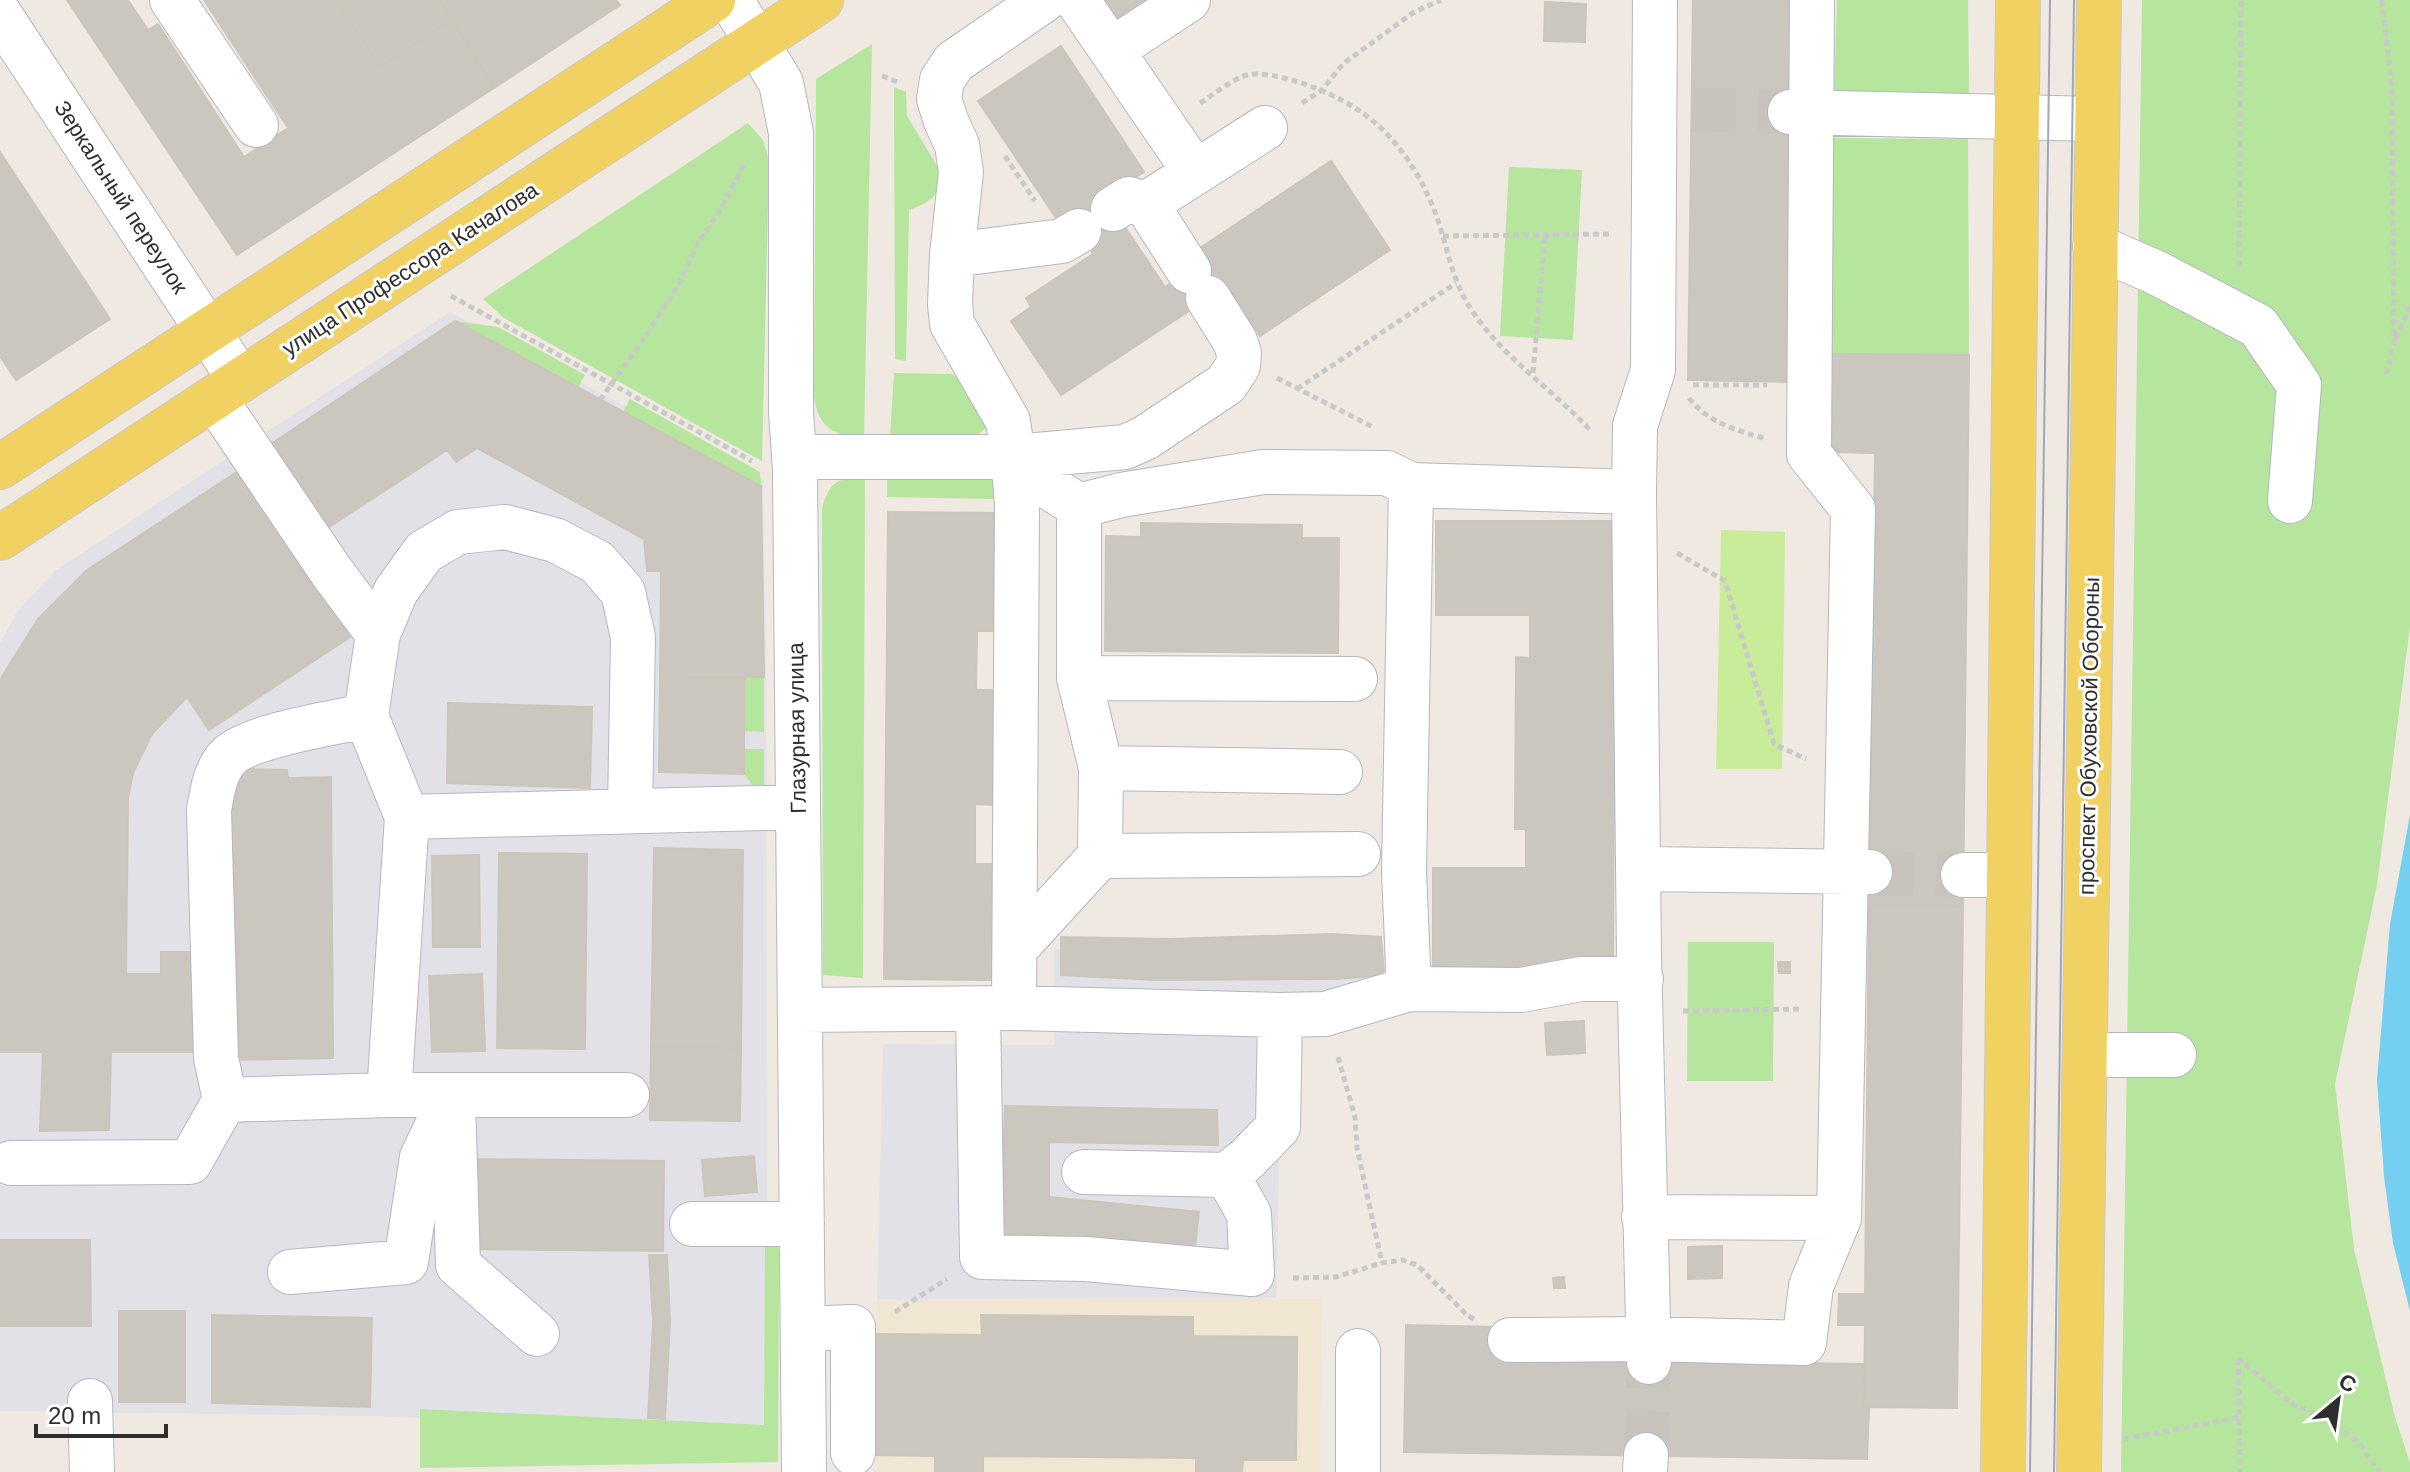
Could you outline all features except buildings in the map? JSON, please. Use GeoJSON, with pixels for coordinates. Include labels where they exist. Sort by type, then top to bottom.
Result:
{"type":"FeatureCollection","features":[{"type":"Feature","properties":{"kind":"main road"},"geometry":{"type":"LineString","coordinates":[[0,467],[713,0]]}},
{"type":"Feature","properties":{"kind":"main road","name":"улица Профессора Качалова"},"geometry":{"type":"LineString","coordinates":[[0,538],[821,0]]}},
{"type":"Feature","properties":{"kind":"main road"},"geometry":{"type":"LineString","coordinates":[[2003,1472],[2018,0]]}},
{"type":"Feature","properties":{"kind":"main road","name":"проспект Обуховской Обороны"},"geometry":{"type":"LineString","coordinates":[[2079,1472],[2099,0]]}},
{"type":"Feature","properties":{"kind":"street"},"geometry":{"type":"LineString","coordinates":[[172,0],[256,125]]}},
{"type":"Feature","properties":{"kind":"street","name":"Глазурная улица"},"geometry":{"type":"LineString","coordinates":[[731,0],[781,83],[791,133],[791,413],[804,1472]]}},
{"type":"Feature","properties":{"kind":"street"},"geometry":{"type":"LineString","coordinates":[[1044,0],[954,62],[942,80],[939,99],[957,145],[961,172],[952,255],[952,324],[1008,421],[1017,504],[1015,949],[996,1008],[982,1257],[1086,1259],[1252,1274],[1249,1214],[1227,1175]]}},
{"type":"Feature","properties":{"kind":"street"},"geometry":{"type":"LineString","coordinates":[[1077,0],[1195,172]]}},
{"type":"Feature","properties":{"kind":"street"},"geometry":{"type":"LineString","coordinates":[[1113,49],[1188,0]]}},
{"type":"Feature","properties":{"kind":"street"},"geometry":{"type":"LineString","coordinates":[[1649,1350],[1644,1217],[1634,510],[1635,426],[1663,385],[1653,370],[1654,234],[1673,110],[1655,0]]}},
{"type":"Feature","properties":{"kind":"street"},"geometry":{"type":"LineString","coordinates":[[1510,1340],[1649,1350],[1804,1343],[1811,1286],[1839,1218],[1857,872],[1848,777],[1853,509],[1809,454],[1800,112],[1812,0]]}},
{"type":"Feature","properties":{"kind":"street","name":"Зеркальный переулок"},"geometry":{"type":"LineString","coordinates":[[0,15],[207,332],[227,389],[331,571],[378,634]]}},
{"type":"Feature","properties":{"kind":"street"},"geometry":{"type":"LineString","coordinates":[[1800,112],[2097,119]]}},
{"type":"Feature","properties":{"kind":"street"},"geometry":{"type":"LineString","coordinates":[[952,255],[1100,221],[1195,172],[1265,128]]}},
{"type":"Feature","properties":{"kind":"street"},"geometry":{"type":"LineString","coordinates":[[794,464],[1013,457],[1125,447],[1145,438],[1226,384],[1238,366],[1239,353],[1235,341],[1198,285],[1100,221]]}},
{"type":"Feature","properties":{"kind":"street"},"geometry":{"type":"LineString","coordinates":[[2095,246],[2157,273],[2258,326],[2299,385],[2290,501]]}},
{"type":"Feature","properties":{"kind":"street"},"geometry":{"type":"LineString","coordinates":[[1013,457],[1047,486],[1079,506],[1121,495],[1263,472],[1387,473],[1411,485],[1634,510]]}},
{"type":"Feature","properties":{"kind":"street"},"geometry":{"type":"LineString","coordinates":[[1409,989],[1404,872],[1411,485]]}},
{"type":"Feature","properties":{"kind":"street"},"geometry":{"type":"LineString","coordinates":[[1015,949],[1100,856],[1101,768],[1079,678],[1079,506]]}},
{"type":"Feature","properties":{"kind":"street"},"geometry":{"type":"LineString","coordinates":[[389,1095],[407,817],[366,716],[378,634],[396,591],[424,552],[458,532],[505,527],[555,540],[597,562],[623,592],[633,637],[630,810]]}},
{"type":"Feature","properties":{"kind":"street"},"geometry":{"type":"LineString","coordinates":[[1079,678],[1355,679]]}},
{"type":"Feature","properties":{"kind":"street"},"geometry":{"type":"LineString","coordinates":[[11,1163],[190,1162],[225,1100],[216,1058],[209,810],[213,782],[228,757],[250,743],[366,716]]}},
{"type":"Feature","properties":{"kind":"street"},"geometry":{"type":"LineString","coordinates":[[1101,768],[1340,772]]}},
{"type":"Feature","properties":{"kind":"street"},"geometry":{"type":"LineString","coordinates":[[407,817],[798,807]]}},
{"type":"Feature","properties":{"kind":"street"},"geometry":{"type":"LineString","coordinates":[[1100,856],[1358,854]]}},
{"type":"Feature","properties":{"kind":"street"},"geometry":{"type":"LineString","coordinates":[[1640,869],[1857,872]]}},
{"type":"Feature","properties":{"kind":"street"},"geometry":{"type":"LineString","coordinates":[[1963,875],[2009,875]]}},
{"type":"Feature","properties":{"kind":"street"},"geometry":{"type":"LineString","coordinates":[[800,1010],[996,1008],[1325,1014],[1409,989],[1521,990],[1581,979],[1641,979]]}},
{"type":"Feature","properties":{"kind":"street"},"geometry":{"type":"LineString","coordinates":[[1084,1172],[1227,1175],[1247,1159],[1278,1127],[1280,1015]]}},
{"type":"Feature","properties":{"kind":"street"},"geometry":{"type":"LineString","coordinates":[[2085,1055],[2174,1055]]}},
{"type":"Feature","properties":{"kind":"street"},"geometry":{"type":"LineString","coordinates":[[225,1100],[389,1095],[627,1095]]}},
{"type":"Feature","properties":{"kind":"street"},"geometry":{"type":"LineString","coordinates":[[290,1272],[406,1262],[422,1157],[452,1095]]}},
{"type":"Feature","properties":{"kind":"street"},"geometry":{"type":"LineString","coordinates":[[452,1095],[458,1265],[537,1334]]}},
{"type":"Feature","properties":{"kind":"street"},"geometry":{"type":"LineString","coordinates":[[1644,1217],[1839,1218]]}},
{"type":"Feature","properties":{"kind":"street"},"geometry":{"type":"LineString","coordinates":[[692,1224],[802,1224]]}},
{"type":"Feature","properties":{"kind":"street"},"geometry":{"type":"LineString","coordinates":[[803,1329],[853,1327],[853,1453]]}},
{"type":"Feature","properties":{"kind":"street"},"geometry":{"type":"LineString","coordinates":[[1358,1351],[1358,1472]]}},
{"type":"Feature","properties":{"kind":"street"},"geometry":{"type":"LineString","coordinates":[[90,1401],[92,1472]]}},
{"type":"Feature","properties":{"kind":"path"},"geometry":{"type":"LineString","coordinates":[[1322,90],[1343,64],[1414,12],[1441,0]]}},
{"type":"Feature","properties":{"kind":"path"},"geometry":{"type":"LineString","coordinates":[[2238,314],[2241,0]]}},
{"type":"Feature","properties":{"kind":"path"},"geometry":{"type":"LineString","coordinates":[[2382,0],[2392,90],[2394,342]]}},
{"type":"Feature","properties":{"kind":"path"},"geometry":{"type":"LineString","coordinates":[[1165,125],[1246,75],[1282,78],[1322,90],[1353,105],[1386,131],[1432,205],[1456,283],[1485,331],[1509,356],[1566,403],[1593,433]]}},
{"type":"Feature","properties":{"kind":"path"},"geometry":{"type":"LineString","coordinates":[[996,144],[1100,221]]}},
{"type":"Feature","properties":{"kind":"path"},"geometry":{"type":"LineString","coordinates":[[600,400],[678,286],[697,245],[736,182],[749,153]]}},
{"type":"Feature","properties":{"kind":"path"},"geometry":{"type":"LineString","coordinates":[[1443,236],[1654,234]]}},
{"type":"Feature","properties":{"kind":"path"},"geometry":{"type":"LineString","coordinates":[[1533,373],[1545,235]]}},
{"type":"Feature","properties":{"kind":"path"},"geometry":{"type":"LineString","coordinates":[[1297,389],[1456,283]]}},
{"type":"Feature","properties":{"kind":"path"},"geometry":{"type":"LineString","coordinates":[[451,296],[762,467],[794,464]]}},
{"type":"Feature","properties":{"kind":"path"},"geometry":{"type":"LineString","coordinates":[[2386,377],[2394,342],[2410,307]]}},
{"type":"Feature","properties":{"kind":"path"},"geometry":{"type":"LineString","coordinates":[[1238,366],[1270,375],[1387,434],[1411,485]]}},
{"type":"Feature","properties":{"kind":"path"},"geometry":{"type":"LineString","coordinates":[[1663,385],[1808,385]]}},
{"type":"Feature","properties":{"kind":"path"},"geometry":{"type":"LineString","coordinates":[[1663,385],[1711,419],[1809,454]]}},
{"type":"Feature","properties":{"kind":"path"},"geometry":{"type":"LineString","coordinates":[[1634,510],[1725,581],[1774,744],[1848,777]]}},
{"type":"Feature","properties":{"kind":"path"},"geometry":{"type":"LineString","coordinates":[[1684,1011],[1778,1009]]}},
{"type":"Feature","properties":{"kind":"path"},"geometry":{"type":"LineString","coordinates":[[1325,1014],[1355,1117],[1357,1148],[1382,1263]]}},
{"type":"Feature","properties":{"kind":"path"},"geometry":{"type":"LineString","coordinates":[[853,1327],[881,1321],[982,1257]]}},
{"type":"Feature","properties":{"kind":"path"},"geometry":{"type":"LineString","coordinates":[[1252,1274],[1305,1279],[1336,1277],[1403,1260],[1417,1265],[1468,1316],[1502,1325],[1510,1340]]}},
{"type":"Feature","properties":{"kind":"path"},"geometry":{"type":"LineString","coordinates":[[2240,1472],[2238,1358],[2291,1403],[2329,1421],[2359,1443],[2379,1472]]}},
{"type":"Feature","properties":{"kind":"path"},"geometry":{"type":"LineString","coordinates":[[2111,1442],[2241,1417]]}},
{"type":"Feature","properties":{"kind":"shaded area"},"geometry":{"type":"Polygon","coordinates":[[[450,312],[763,480],[768,1430],[370,1416],[0,1411],[0,643],[17,612],[55,571],[450,312]]]}},
{"type":"Feature","properties":{"kind":"shaded area"},"geometry":{"type":"Polygon","coordinates":[[[1054,949],[1385,949],[1384,1001],[1283,1000],[1276,1298],[877,1299],[883,1044],[1054,1045],[1054,949]]]}},
{"type":"Feature","properties":{"kind":"shaded area"},"geometry":{"type":"Polygon","coordinates":[[[877,1299],[1321,1299],[1320,1472],[877,1472],[877,1299]]]}},
{"type":"Feature","properties":{"kind":"green space"},"geometry":{"type":"Polygon","coordinates":[[[1837,0],[1968,0],[1969,94],[1834,93],[1837,0]]]}},
{"type":"Feature","properties":{"kind":"green space"},"geometry":{"type":"Polygon","coordinates":[[[2142,0],[2410,0],[2410,626],[2377,885],[2335,1084],[2354,1249],[2410,1472],[2121,1472],[2142,0]]]}},
{"type":"Feature","properties":{"kind":"green space"},"geometry":{"type":"Polygon","coordinates":[[[872,44],[864,437],[844,435],[830,429],[820,417],[814,397],[816,79],[872,44]]]}},
{"type":"Feature","properties":{"kind":"green space"},"geometry":{"type":"Polygon","coordinates":[[[894,87],[906,92],[907,116],[942,174],[939,188],[932,198],[909,210],[906,361],[895,359],[894,87]]]}},
{"type":"Feature","properties":{"kind":"green space"},"geometry":{"type":"Polygon","coordinates":[[[748,123],[763,140],[769,161],[762,461],[504,318],[483,299],[748,123]]]}},
{"type":"Feature","properties":{"kind":"green space"},"geometry":{"type":"Polygon","coordinates":[[[1833,138],[1968,139],[1969,355],[1830,354],[1833,138]]]}},
{"type":"Feature","properties":{"kind":"green space"},"geometry":{"type":"Polygon","coordinates":[[[1509,167],[1582,170],[1573,340],[1500,336],[1509,167]]]}},
{"type":"Feature","properties":{"kind":"green space"},"geometry":{"type":"Polygon","coordinates":[[[455,321],[498,327],[585,375],[578,388],[455,321]]]}},
{"type":"Feature","properties":{"kind":"green space"},"geometry":{"type":"Polygon","coordinates":[[[894,373],[950,374],[961,378],[989,418],[986,428],[974,438],[890,437],[894,373]]]}},
{"type":"Feature","properties":{"kind":"green space"},"geometry":{"type":"Polygon","coordinates":[[[630,399],[760,472],[761,486],[623,412],[630,399]]]}},
{"type":"Feature","properties":{"kind":"green space"},"geometry":{"type":"Polygon","coordinates":[[[887,475],[987,477],[997,484],[997,499],[887,497],[887,475]]]}},
{"type":"Feature","properties":{"kind":"green space"},"geometry":{"type":"Polygon","coordinates":[[[865,476],[863,978],[823,975],[822,509],[828,492],[836,483],[865,476]]]}},
{"type":"Feature","properties":{"kind":"green space"},"geometry":{"type":"Polygon","coordinates":[[[1721,530],[1785,532],[1782,769],[1716,769],[1721,530]]]}},
{"type":"Feature","properties":{"kind":"green space"},"geometry":{"type":"Polygon","coordinates":[[[764,677],[764,732],[744,731],[744,678],[764,677]]]}},
{"type":"Feature","properties":{"kind":"green space"},"geometry":{"type":"Polygon","coordinates":[[[744,749],[764,749],[764,785],[754,787],[744,774],[744,749]]]}},
{"type":"Feature","properties":{"kind":"green space"},"geometry":{"type":"Polygon","coordinates":[[[1688,942],[1774,942],[1773,1081],[1687,1081],[1688,942]]]}},
{"type":"Feature","properties":{"kind":"green space"},"geometry":{"type":"Polygon","coordinates":[[[765,1232],[778,1244],[779,1252],[778,1462],[420,1468],[420,1409],[764,1425],[765,1232]]]}},
{"type":"Feature","properties":{"kind":"water"},"geometry":{"type":"Polygon","coordinates":[[[2410,815],[2410,1311],[2393,1243],[2384,1176],[2377,1080],[2390,924],[2410,815]]]}},
{"type":"Feature","properties":{"kind":"tunnel"},"geometry":{"type":"LineString","coordinates":[[1692,110],[1790,112]]}},
{"type":"Feature","properties":{"kind":"tunnel"},"geometry":{"type":"LineString","coordinates":[[1870,872],[1963,875]]}},
{"type":"Feature","properties":{"kind":"tunnel"},"geometry":{"type":"LineString","coordinates":[[1646,1455],[1649,1362]]}},
{"type":"Feature","properties":{"kind":"tram line"},"geometry":{"type":"LineString","coordinates":[[2030,1472],[2050,0]]}},
{"type":"Feature","properties":{"kind":"tram line"},"geometry":{"type":"LineString","coordinates":[[2054,1472],[2074,0]]}}]}
